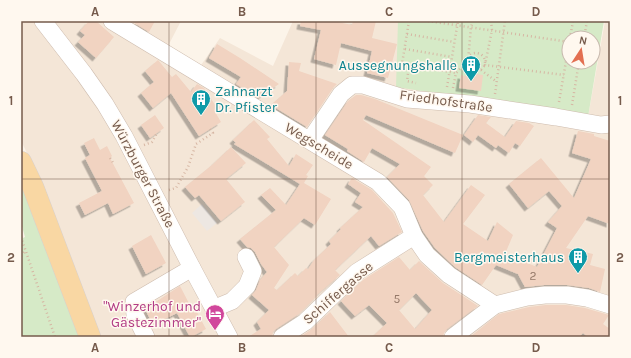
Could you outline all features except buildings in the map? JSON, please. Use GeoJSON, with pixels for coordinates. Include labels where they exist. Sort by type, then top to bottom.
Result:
{"type":"FeatureCollection","features":[{"type":"Feature","properties":{"kind":"main road"},"geometry":{"type":"LineString","coordinates":[[21,162],[33,187],[90,337]]}},
{"type":"Feature","properties":{"kind":"street","name":"Würzburger Straße"},"geometry":{"type":"LineString","coordinates":[[43,21],[84,74],[105,104],[124,136],[192,268],[230,337]]}},
{"type":"Feature","properties":{"kind":"street","name":"Wegscheide"},"geometry":{"type":"LineString","coordinates":[[112,21],[378,182],[402,208],[414,236],[427,255],[449,275],[495,305]]}},
{"type":"Feature","properties":{"kind":"street","name":"Friedhofstraße"},"geometry":{"type":"LineString","coordinates":[[310,140],[341,94],[352,85],[364,85],[407,99],[555,111],[601,125],[610,124]]}},
{"type":"Feature","properties":{"kind":"street","name":"Schiffergasse"},"geometry":{"type":"LineString","coordinates":[[282,337],[305,322],[357,272],[414,236]]}},
{"type":"Feature","properties":{"kind":"street"},"geometry":{"type":"LineString","coordinates":[[215,308],[232,301],[247,286],[253,271],[246,257]]}},
{"type":"Feature","properties":{"kind":"street"},"geometry":{"type":"LineString","coordinates":[[146,337],[135,315],[134,302],[192,268]]}},
{"type":"Feature","properties":{"kind":"street"},"geometry":{"type":"LineString","coordinates":[[454,337],[495,305],[527,297],[567,295],[586,298],[610,305]]}},
{"type":"Feature","properties":{"kind":"path"},"geometry":{"type":"LineString","coordinates":[[409,21],[402,64],[456,73]]}},
{"type":"Feature","properties":{"kind":"path"},"geometry":{"type":"LineString","coordinates":[[428,21],[457,26],[471,26],[561,42]]}},
{"type":"Feature","properties":{"kind":"path"},"geometry":{"type":"LineString","coordinates":[[446,88],[458,21]]}},
{"type":"Feature","properties":{"kind":"path"},"geometry":{"type":"LineString","coordinates":[[473,21],[471,26],[468,65],[475,71],[481,70],[485,65],[492,30],[491,21]]}},
{"type":"Feature","properties":{"kind":"path"},"geometry":{"type":"LineString","coordinates":[[495,100],[505,21]]}},
{"type":"Feature","properties":{"kind":"path"},"geometry":{"type":"LineString","coordinates":[[407,34],[454,42]]}},
{"type":"Feature","properties":{"kind":"path"},"geometry":{"type":"LineString","coordinates":[[405,49],[452,57]]}},
{"type":"Feature","properties":{"kind":"path"},"geometry":{"type":"LineString","coordinates":[[440,87],[453,89],[456,73],[468,61],[471,55],[478,53],[484,58],[485,65]]}},
{"type":"Feature","properties":{"kind":"path"},"geometry":{"type":"LineString","coordinates":[[485,65],[564,76]]}},
{"type":"Feature","properties":{"kind":"path"},"geometry":{"type":"LineString","coordinates":[[409,66],[407,81],[420,84]]}},
{"type":"Feature","properties":{"kind":"path"},"geometry":{"type":"LineString","coordinates":[[481,70],[497,83]]}},
{"type":"Feature","properties":{"kind":"path"},"geometry":{"type":"LineString","coordinates":[[555,111],[565,70]]}},
{"type":"Feature","properties":{"kind":"path"},"geometry":{"type":"LineString","coordinates":[[572,105],[578,70]]}},
{"type":"Feature","properties":{"kind":"path"},"geometry":{"type":"LineString","coordinates":[[555,111],[580,104]]}},
{"type":"Feature","properties":{"kind":"path"},"geometry":{"type":"LineString","coordinates":[[168,190],[176,188],[188,167],[196,144],[212,134],[210,129]]}},
{"type":"Feature","properties":{"kind":"path"},"geometry":{"type":"LineString","coordinates":[[144,146],[152,142],[157,133]]}},
{"type":"Feature","properties":{"kind":"path"},"geometry":{"type":"LineString","coordinates":[[110,158],[114,164]]}},
{"type":"Feature","properties":{"kind":"path"},"geometry":{"type":"LineString","coordinates":[[21,237],[55,337]]}},
{"type":"Feature","properties":{"kind":"path"},"geometry":{"type":"LineString","coordinates":[[21,256],[25,251]]}},
{"type":"Feature","properties":{"kind":"shaded area"},"geometry":{"type":"Polygon","coordinates":[[[21,21],[181,21],[167,48],[199,68],[220,38],[273,66],[293,21],[398,21],[588,117],[596,70],[601,70],[601,44],[605,21],[610,21],[610,337],[98,337],[30,159],[21,141],[21,21]]]}},
{"type":"Feature","properties":{"kind":"shaded area"},"geometry":{"type":"Polygon","coordinates":[[[202,204],[217,223],[207,231],[192,213],[202,204]]]}},
{"type":"Feature","properties":{"kind":"green space"},"geometry":{"type":"Polygon","coordinates":[[[398,21],[604,21],[601,39],[601,30],[561,30],[561,70],[596,70],[588,117],[396,87],[398,21]]]}},
{"type":"Feature","properties":{"kind":"green space"},"geometry":{"type":"Polygon","coordinates":[[[21,176],[84,337],[21,337],[21,239],[25,237],[21,223],[21,176]]]}},
{"type":"Feature","properties":{"kind":"place","name":"Aussegnungshalle"},"geometry":{"type":"Point","coordinates":[471,82]}},
{"type":"Feature","properties":{"kind":"place","name":"Zahnarzt Dr. Pfister"},"geometry":{"type":"Point","coordinates":[201,116]}},
{"type":"Feature","properties":{"kind":"place","name":"Bergmeisterhaus"},"geometry":{"type":"Point","coordinates":[578,274]}},
{"type":"Feature","properties":{"kind":"place","name":"\"Winzerhof und Gästezimmer\""},"geometry":{"type":"Point","coordinates":[215,331]}}]}
